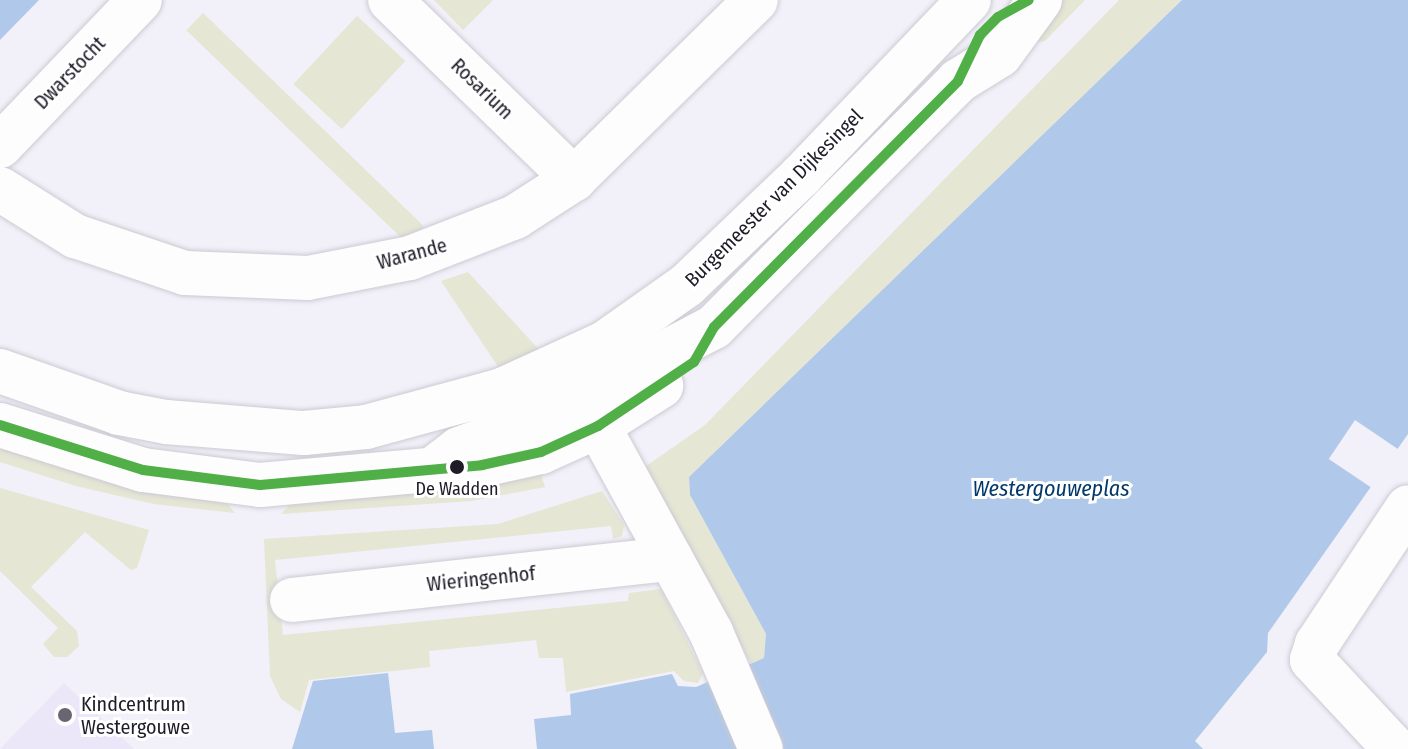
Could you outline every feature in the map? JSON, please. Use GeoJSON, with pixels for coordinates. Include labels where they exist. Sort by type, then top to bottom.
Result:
{"type":"FeatureCollection","features":[{"type":"Feature","properties":{"kind":"street","name":"Dwarstocht"},"geometry":{"type":"LineString","coordinates":[[0,146],[140,0]]}},
{"type":"Feature","properties":{"kind":"street","name":"Rosarium"},"geometry":{"type":"LineString","coordinates":[[390,0],[574,179]]}},
{"type":"Feature","properties":{"kind":"street","name":"Warande"},"geometry":{"type":"LineString","coordinates":[[0,189],[75,236],[185,273],[308,278],[453,244],[515,217],[574,179],[755,0]]}},
{"type":"Feature","properties":{"kind":"street"},"geometry":{"type":"LineString","coordinates":[[958,81],[980,35],[998,17],[1029,0]]}},
{"type":"Feature","properties":{"kind":"street"},"geometry":{"type":"LineString","coordinates":[[0,425],[143,470],[260,485],[391,475],[438,465],[459,449],[591,412],[714,327],[958,81],[1000,55],[1040,0]]}},
{"type":"Feature","properties":{"kind":"street","name":"Burgemeester van Dijkesingel"},"geometry":{"type":"LineString","coordinates":[[0,371],[119,413],[304,433],[366,427],[502,390],[605,343],[687,285],[801,176],[965,1]]}},
{"type":"Feature","properties":{"kind":"street"},"geometry":{"type":"LineString","coordinates":[[591,412],[727,666],[761,749]]}},
{"type":"Feature","properties":{"kind":"street"},"geometry":{"type":"LineString","coordinates":[[1395,749],[1312,660],[1317,644],[1408,507]]}},
{"type":"Feature","properties":{"kind":"street","name":"Wieringenhof"},"geometry":{"type":"LineString","coordinates":[[292,600],[671,559]]}},
{"type":"Feature","properties":{"kind":"shaded area","name":"Kindcentrum Westergouwe"},"geometry":{"type":"Polygon","coordinates":[[[64,683],[134,749],[0,749],[64,683]]]}},
{"type":"Feature","properties":{"kind":"green space"},"geometry":{"type":"Polygon","coordinates":[[[434,0],[493,0],[463,30],[434,0]]]}},
{"type":"Feature","properties":{"kind":"green space"},"geometry":{"type":"Polygon","coordinates":[[[1063,0],[1085,0],[1045,41],[1033,43],[1028,38],[1063,0]]]}},
{"type":"Feature","properties":{"kind":"green space"},"geometry":{"type":"Polygon","coordinates":[[[1119,0],[1182,0],[689,477],[690,495],[766,634],[764,658],[751,663],[642,469],[705,425],[1119,0]]]}},
{"type":"Feature","properties":{"kind":"green space"},"geometry":{"type":"Polygon","coordinates":[[[203,13],[424,226],[407,244],[186,30],[203,13]]]}},
{"type":"Feature","properties":{"kind":"green space"},"geometry":{"type":"Polygon","coordinates":[[[357,16],[405,61],[342,129],[294,84],[357,16]]]}},
{"type":"Feature","properties":{"kind":"green space"},"geometry":{"type":"Polygon","coordinates":[[[468,272],[543,354],[499,368],[441,281],[468,272]]]}},
{"type":"Feature","properties":{"kind":"green space"},"geometry":{"type":"Polygon","coordinates":[[[0,441],[222,497],[235,513],[154,504],[76,486],[0,462],[0,441]]]}},
{"type":"Feature","properties":{"kind":"green space"},"geometry":{"type":"Polygon","coordinates":[[[538,465],[545,487],[471,501],[281,514],[292,502],[538,465]]]}},
{"type":"Feature","properties":{"kind":"green space"},"geometry":{"type":"Polygon","coordinates":[[[0,488],[149,530],[137,568],[131,570],[85,532],[31,587],[77,631],[79,646],[67,657],[54,657],[43,644],[58,628],[0,571],[0,488]]]}},
{"type":"Feature","properties":{"kind":"green space"},"geometry":{"type":"Polygon","coordinates":[[[602,491],[624,525],[622,536],[613,539],[611,526],[275,560],[283,635],[628,601],[629,593],[661,589],[703,673],[698,683],[684,681],[674,671],[566,692],[563,658],[539,658],[536,640],[429,651],[430,667],[309,680],[300,712],[281,699],[270,676],[264,539],[498,524],[602,491]]]}},
{"type":"Feature","properties":{"kind":"water"},"geometry":{"type":"Polygon","coordinates":[[[0,0],[39,0],[0,40],[0,0]]]}},
{"type":"Feature","properties":{"kind":"water","name":"Westergouweplas"},"geometry":{"type":"Polygon","coordinates":[[[1182,0],[1408,0],[1408,434],[1268,633],[1267,652],[1195,741],[1203,749],[537,749],[534,719],[571,715],[570,694],[672,674],[678,686],[696,687],[764,658],[766,634],[690,495],[689,477],[1182,0]]]}},
{"type":"Feature","properties":{"kind":"water"},"geometry":{"type":"Polygon","coordinates":[[[388,673],[395,733],[432,730],[434,749],[292,749],[313,681],[388,673]]]}},
{"type":"Feature","properties":{"kind":"pier"},"geometry":{"type":"Polygon","coordinates":[[[1355,420],[1399,450],[1373,489],[1329,459],[1355,420]]]}},
{"type":"Feature","properties":{"kind":"transit line"},"geometry":{"type":"LineString","coordinates":[[0,425],[143,470],[260,485],[482,465],[541,452],[598,426],[694,362],[714,327],[958,81],[980,35],[998,17],[1029,0]]}},
{"type":"Feature","properties":{"kind":"place","name":"De Wadden"},"geometry":{"type":"Point","coordinates":[457,467]}},
{"type":"Feature","properties":{"kind":"place","name":"Kindcentrum Westergouwe"},"geometry":{"type":"Point","coordinates":[65,715]}}]}
